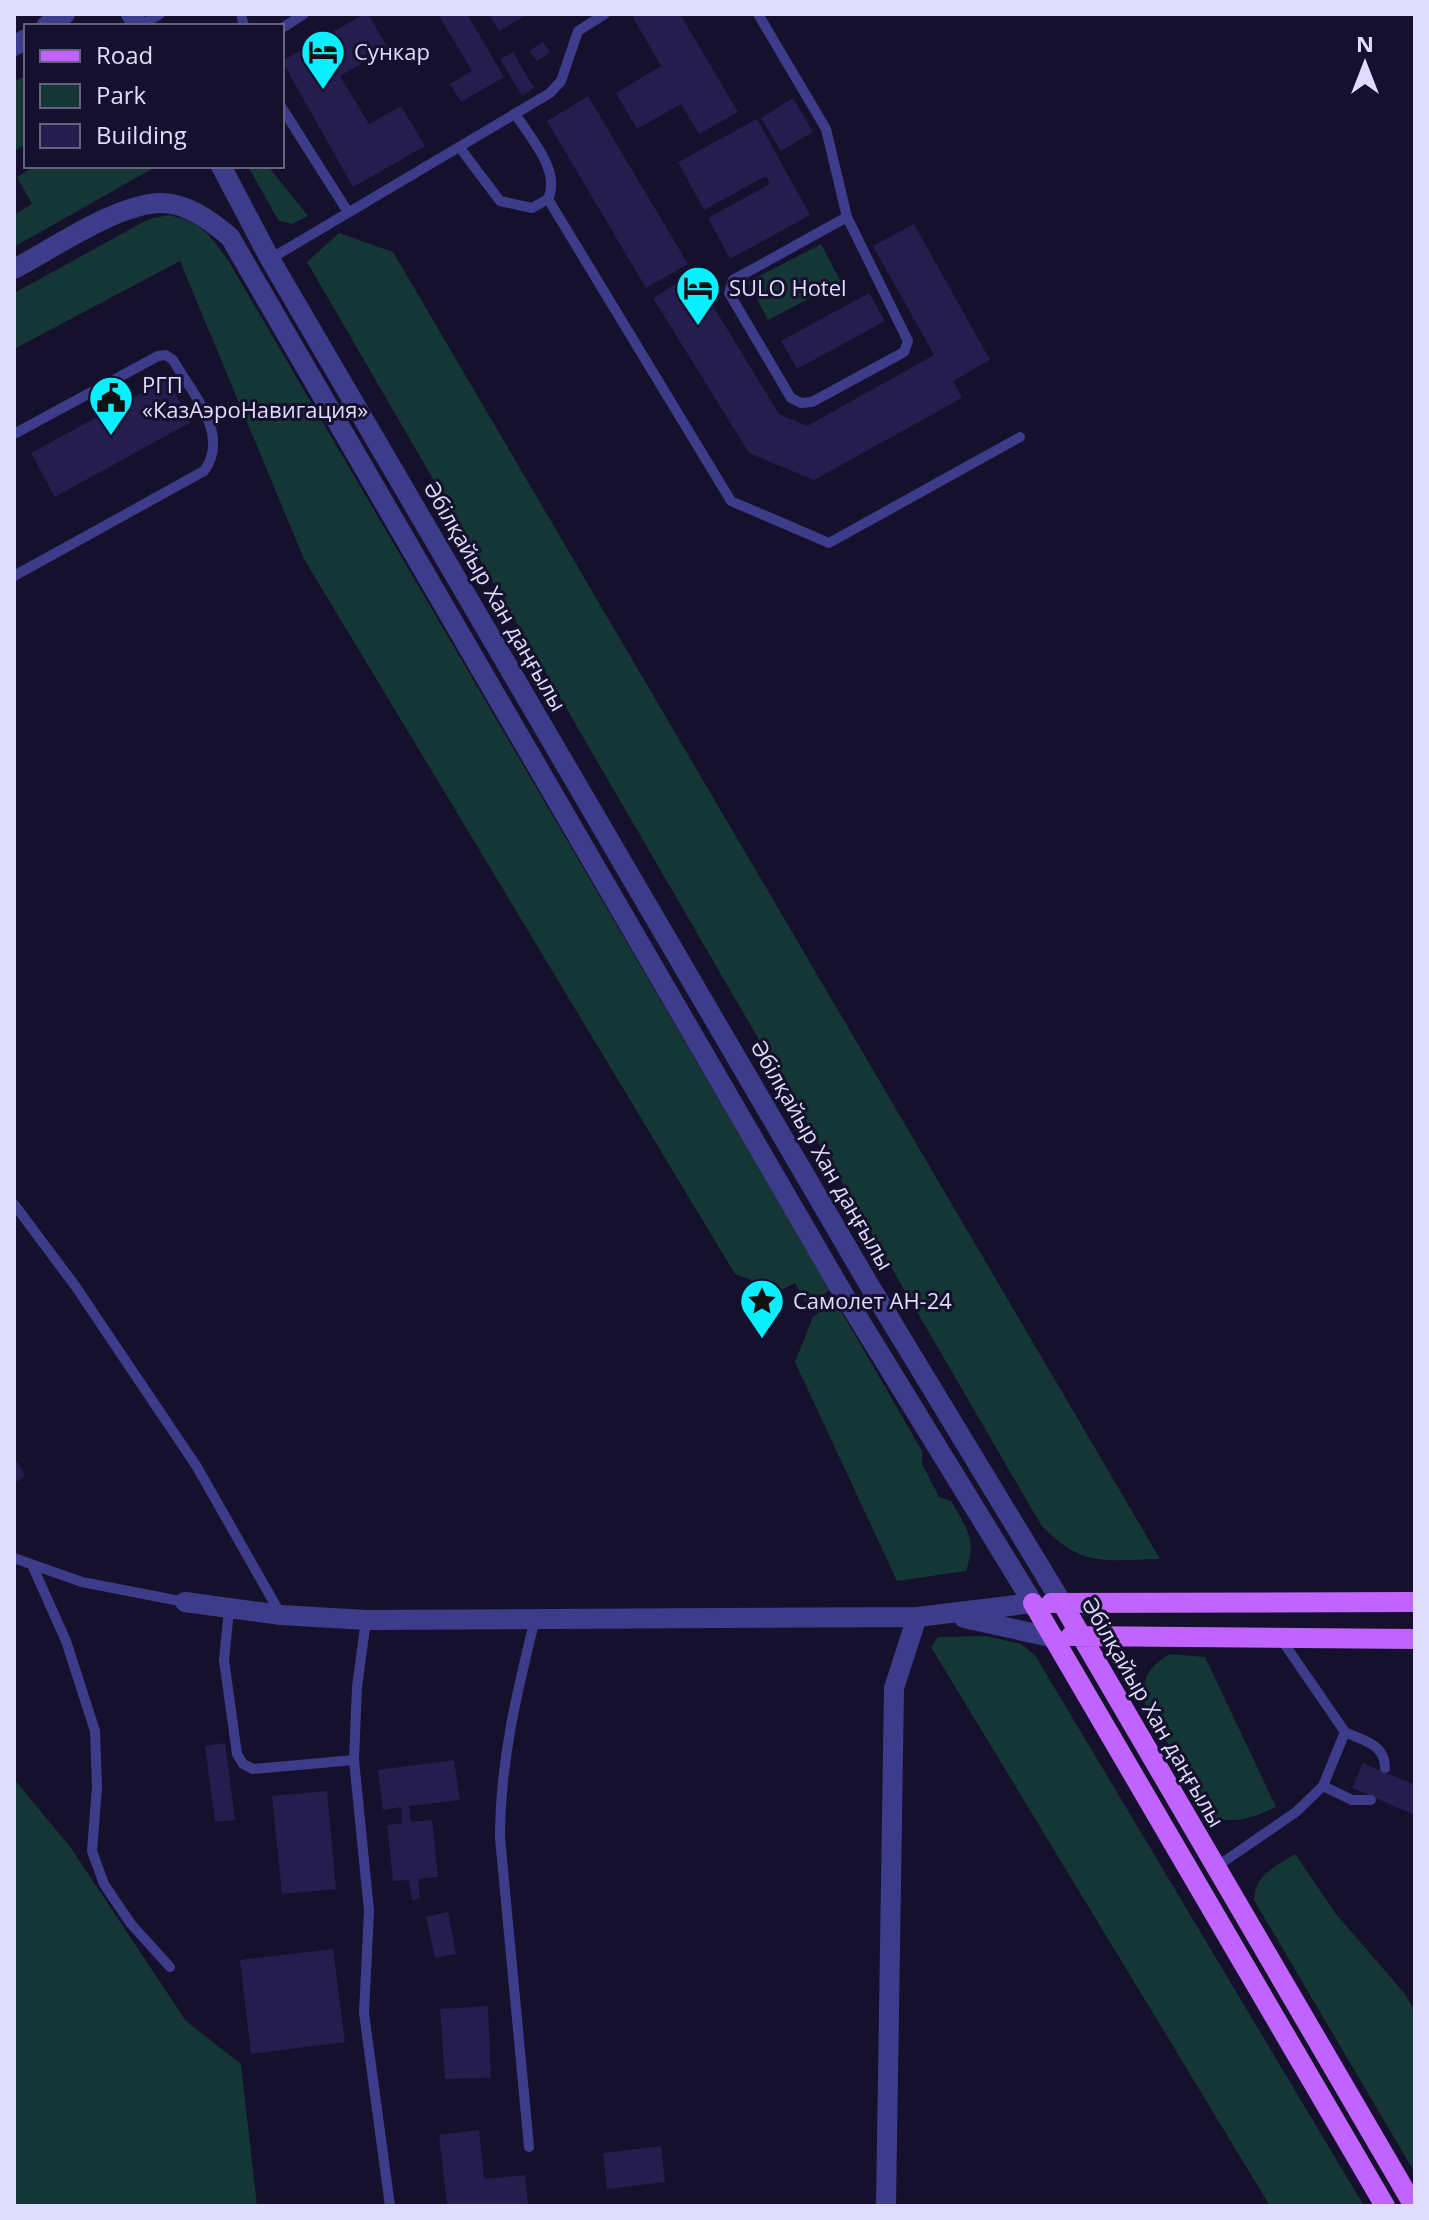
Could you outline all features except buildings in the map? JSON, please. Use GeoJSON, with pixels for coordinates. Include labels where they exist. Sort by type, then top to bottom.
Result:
{"type":"FeatureCollection","features":[{"type":"Feature","properties":{"kind":"main road"},"geometry":{"type":"LineString","coordinates":[[1033,1603],[1415,1602]]}},
{"type":"Feature","properties":{"kind":"main road"},"geometry":{"type":"LineString","coordinates":[[1033,1603],[1385,2206]]}},
{"type":"Feature","properties":{"kind":"main road","name":"Әбілқайыр Хан даңғылы"},"geometry":{"type":"LineString","coordinates":[[1062,1603],[1414,2206]]}},
{"type":"Feature","properties":{"kind":"main road"},"geometry":{"type":"LineString","coordinates":[[1055,1638],[1415,1639]]}},
{"type":"Feature","properties":{"kind":"street","name":"Әбілқайыр Хан даңғылы"},"geometry":{"type":"LineString","coordinates":[[222,168],[270,259],[868,1283],[1062,1603]]}},
{"type":"Feature","properties":{"kind":"street"},"geometry":{"type":"LineString","coordinates":[[14,269],[131,208],[162,203],[204,215],[230,237],[841,1290],[1033,1603],[917,1617],[366,1620],[229,1610],[185,1602]]}},
{"type":"Feature","properties":{"kind":"street"},"geometry":{"type":"LineString","coordinates":[[948,1614],[1055,1638]]}},
{"type":"Feature","properties":{"kind":"street"},"geometry":{"type":"LineString","coordinates":[[886,2206],[894,1688],[917,1617]]}},
{"type":"Feature","properties":{"kind":"lane"},"geometry":{"type":"LineString","coordinates":[[284,27],[304,14]]}},
{"type":"Feature","properties":{"kind":"lane"},"geometry":{"type":"LineString","coordinates":[[270,259],[550,93],[561,81],[578,31],[605,14]]}},
{"type":"Feature","properties":{"kind":"lane"},"geometry":{"type":"LineString","coordinates":[[758,14],[826,129],[847,217],[908,341],[904,352],[812,402],[801,403],[791,398],[729,293],[733,280],[847,217]]}},
{"type":"Feature","properties":{"kind":"lane"},"geometry":{"type":"LineString","coordinates":[[284,111],[348,212]]}},
{"type":"Feature","properties":{"kind":"lane"},"geometry":{"type":"LineString","coordinates":[[460,148],[500,201],[532,208],[548,199],[554,188],[552,174],[516,115]]}},
{"type":"Feature","properties":{"kind":"lane"},"geometry":{"type":"LineString","coordinates":[[548,199],[731,501],[829,543],[1020,437]]}},
{"type":"Feature","properties":{"kind":"lane"},"geometry":{"type":"LineString","coordinates":[[14,434],[158,356],[166,355],[180,372],[216,443],[213,460],[204,471],[14,576]]}},
{"type":"Feature","properties":{"kind":"lane"},"geometry":{"type":"LineString","coordinates":[[14,1204],[76,1287],[197,1467],[281,1615]]}},
{"type":"Feature","properties":{"kind":"lane"},"geometry":{"type":"LineString","coordinates":[[14,1558],[82,1582],[185,1602]]}},
{"type":"Feature","properties":{"kind":"lane"},"geometry":{"type":"LineString","coordinates":[[33,1567],[66,1641],[95,1731],[97,1787],[92,1851],[104,1884],[131,1924],[170,1967]]}},
{"type":"Feature","properties":{"kind":"lane"},"geometry":{"type":"LineString","coordinates":[[229,1610],[224,1660],[237,1754],[243,1764],[253,1769],[354,1760]]}},
{"type":"Feature","properties":{"kind":"lane"},"geometry":{"type":"LineString","coordinates":[[529,2147],[500,1838],[500,1793],[513,1707],[536,1617]]}},
{"type":"Feature","properties":{"kind":"lane"},"geometry":{"type":"LineString","coordinates":[[366,1620],[357,1687],[354,1760],[369,1911],[364,2013],[390,2206]]}},
{"type":"Feature","properties":{"kind":"lane"},"geometry":{"type":"LineString","coordinates":[[1280,1638],[1345,1732],[1378,1747],[1385,1757],[1385,1768]]}},
{"type":"Feature","properties":{"kind":"lane"},"geometry":{"type":"LineString","coordinates":[[1216,1867],[1296,1812],[1323,1786],[1345,1732]]}},
{"type":"Feature","properties":{"kind":"lane"},"geometry":{"type":"LineString","coordinates":[[1323,1786],[1352,1800],[1371,1800]]}},
{"type":"Feature","properties":{"kind":"green space"},"geometry":{"type":"Polygon","coordinates":[[[24,76],[24,145],[14,151],[14,82],[24,76]]]}},
{"type":"Feature","properties":{"kind":"green space"},"geometry":{"type":"Polygon","coordinates":[[[31,168],[153,168],[14,247],[14,215],[32,204],[17,177],[31,168]]]}},
{"type":"Feature","properties":{"kind":"green space"},"geometry":{"type":"Polygon","coordinates":[[[249,168],[270,168],[308,216],[292,224],[278,220],[249,168]]]}},
{"type":"Feature","properties":{"kind":"green space"},"geometry":{"type":"Polygon","coordinates":[[[169,215],[198,226],[229,262],[830,1290],[807,1305],[795,1283],[780,1291],[735,1274],[304,559],[180,261],[14,349],[14,293],[149,219],[169,215]]]}},
{"type":"Feature","properties":{"kind":"green space"},"geometry":{"type":"Polygon","coordinates":[[[339,233],[393,252],[1160,1559],[1109,1560],[1082,1555],[1069,1549],[1041,1525],[307,262],[339,233]]]}},
{"type":"Feature","properties":{"kind":"green space"},"geometry":{"type":"Polygon","coordinates":[[[821,244],[841,282],[768,320],[748,282],[821,244]]]}},
{"type":"Feature","properties":{"kind":"green space"},"geometry":{"type":"Polygon","coordinates":[[[836,1302],[922,1451],[922,1464],[939,1497],[951,1501],[966,1527],[971,1550],[966,1571],[897,1581],[795,1362],[813,1317],[836,1302]]]}},
{"type":"Feature","properties":{"kind":"green space"},"geometry":{"type":"Polygon","coordinates":[[[986,1636],[1021,1644],[1035,1655],[1364,2206],[1270,2206],[931,1647],[938,1637],[986,1636]]]}},
{"type":"Feature","properties":{"kind":"green space"},"geometry":{"type":"Polygon","coordinates":[[[1170,1654],[1205,1657],[1276,1807],[1243,1819],[1227,1820],[1209,1816],[1142,1698],[1149,1672],[1170,1654]]]}},
{"type":"Feature","properties":{"kind":"green space"},"geometry":{"type":"Polygon","coordinates":[[[14,1779],[71,1848],[186,2021],[241,2064],[257,2206],[14,2206],[14,1779]]]}},
{"type":"Feature","properties":{"kind":"green space"},"geometry":{"type":"Polygon","coordinates":[[[1295,1854],[1336,1914],[1405,1994],[1415,2012],[1415,2173],[1254,1900],[1262,1877],[1295,1854]]]}},
{"type":"Feature","properties":{"kind":"place","name":"Сункар"},"geometry":{"type":"Point","coordinates":[323,91]}},
{"type":"Feature","properties":{"kind":"place","name":"SULO Hotel"},"geometry":{"type":"Point","coordinates":[698,327]}},
{"type":"Feature","properties":{"kind":"place","name":"РГП «КазАэроНавигация»"},"geometry":{"type":"Point","coordinates":[111,437]}},
{"type":"Feature","properties":{"kind":"place","name":"Самолет АН-24"},"geometry":{"type":"Point","coordinates":[762,1340]}}]}
